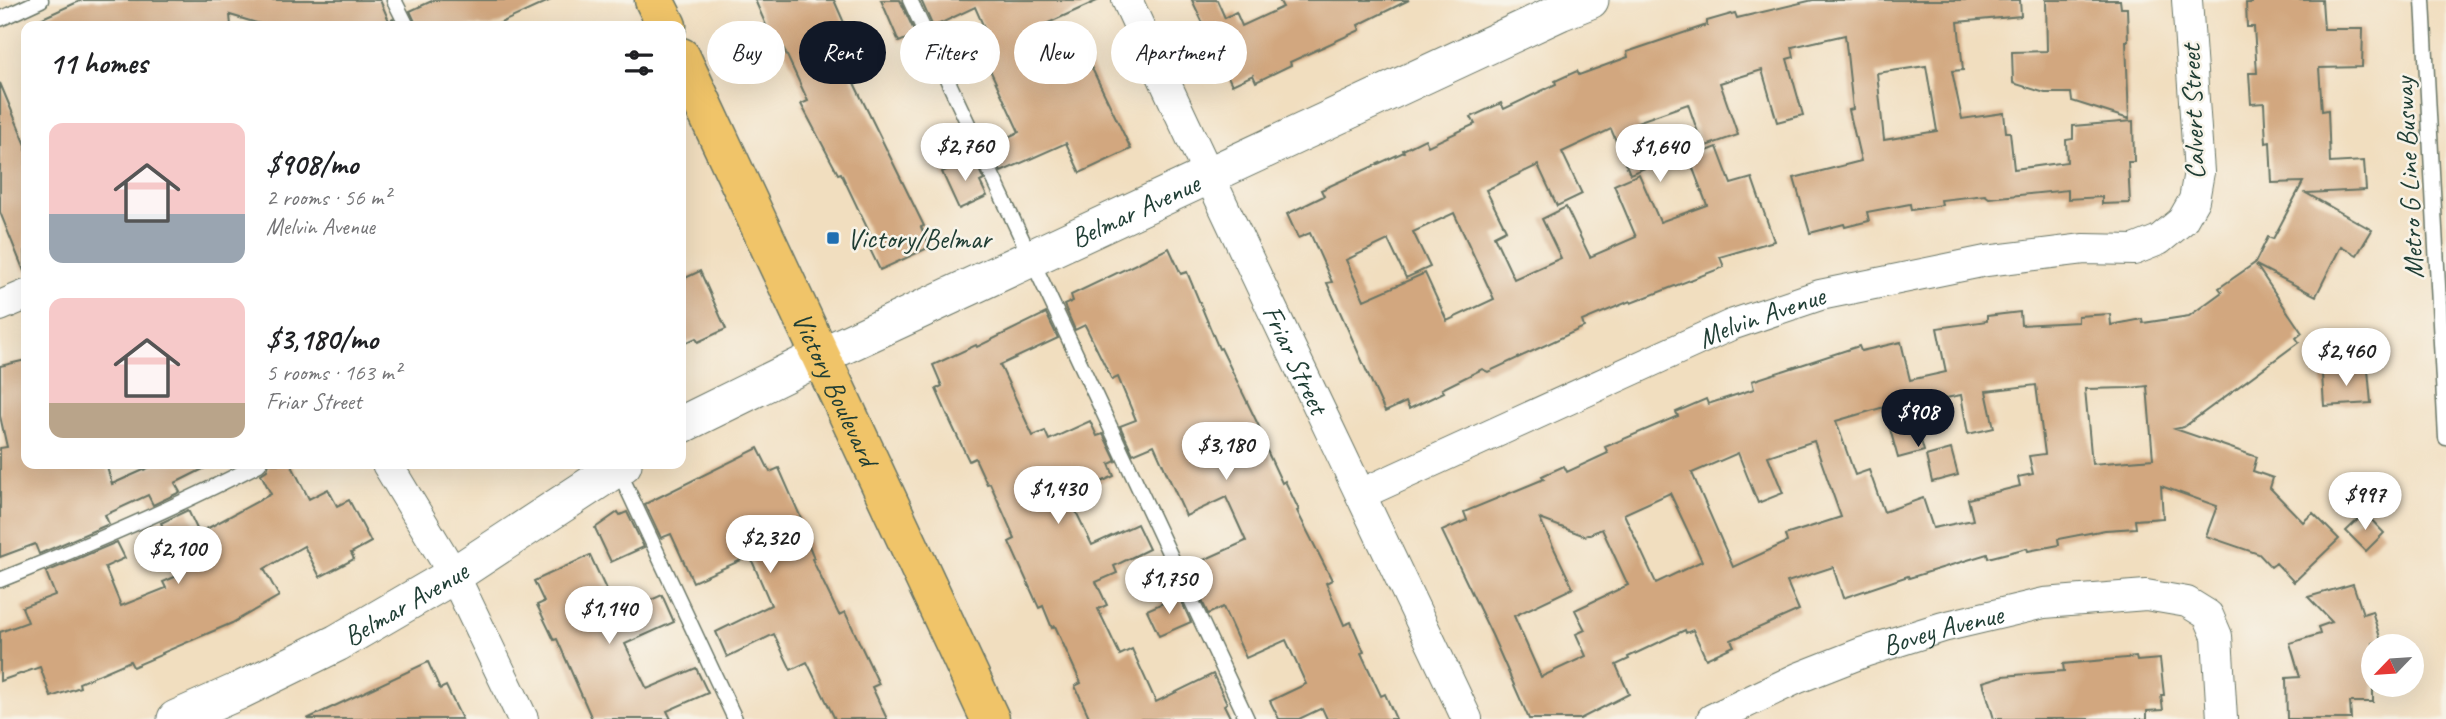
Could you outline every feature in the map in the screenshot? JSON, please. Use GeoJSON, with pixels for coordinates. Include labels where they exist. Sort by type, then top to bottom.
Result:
{"type":"FeatureCollection","features":[{"type":"Feature","properties":{"kind":"main road"},"geometry":{"type":"LineString","coordinates":[[654,0],[664,21]]}},
{"type":"Feature","properties":{"kind":"main road","name":"Victory Boulevard"},"geometry":{"type":"LineString","coordinates":[[686,68],[989,719]]}},
{"type":"Feature","properties":{"kind":"street","name":"Friar Street"},"geometry":{"type":"LineString","coordinates":[[1127,0],[1207,175],[1467,719]]}},
{"type":"Feature","properties":{"kind":"street","name":"Belmar Avenue"},"geometry":{"type":"LineString","coordinates":[[686,422],[819,356],[1030,257],[1590,0]]}},
{"type":"Feature","properties":{"kind":"street","name":"Calvert Street"},"geometry":{"type":"LineString","coordinates":[[2182,221],[2194,200],[2199,172],[2187,0]]}},
{"type":"Feature","properties":{"kind":"street","name":"Melvin Avenue"},"geometry":{"type":"LineString","coordinates":[[1361,494],[1731,325],[1808,299],[1986,261],[2084,249],[2134,250],[2159,240],[2182,221]]}},
{"type":"Feature","properties":{"kind":"street"},"geometry":{"type":"LineString","coordinates":[[0,306],[21,298]]}},
{"type":"Feature","properties":{"kind":"street"},"geometry":{"type":"LineString","coordinates":[[390,469],[454,575],[523,719]]}},
{"type":"Feature","properties":{"kind":"street","name":"Belmar Avenue"},"geometry":{"type":"LineString","coordinates":[[176,719],[337,643],[454,575],[613,469]]}},
{"type":"Feature","properties":{"kind":"street","name":"Bovey Avenue"},"geometry":{"type":"LineString","coordinates":[[1713,719],[1798,678],[1864,652],[1942,627],[2044,604],[2147,595],[2187,602],[2208,615],[2217,636],[2222,719]]}},
{"type":"Feature","properties":{"kind":"lane"},"geometry":{"type":"LineString","coordinates":[[0,19],[41,0]]}},
{"type":"Feature","properties":{"kind":"lane"},"geometry":{"type":"LineString","coordinates":[[394,0],[404,21]]}},
{"type":"Feature","properties":{"kind":"lane"},"geometry":{"type":"LineString","coordinates":[[910,0],[1247,719]]}},
{"type":"Feature","properties":{"kind":"lane","name":"Metro G Line Busway"},"geometry":{"type":"LineString","coordinates":[[2423,0],[2446,438]]}},
{"type":"Feature","properties":{"kind":"lane"},"geometry":{"type":"LineString","coordinates":[[0,580],[107,538],[249,469]]}},
{"type":"Feature","properties":{"kind":"lane"},"geometry":{"type":"LineString","coordinates":[[621,469],[735,719]]}},
{"type":"Feature","properties":{"kind":"building"},"geometry":{"type":"Polygon","coordinates":[[[82,0],[380,0],[389,21],[250,21],[230,15],[231,21],[36,21],[82,0]]]}},
{"type":"Feature","properties":{"kind":"building"},"geometry":{"type":"Polygon","coordinates":[[[434,0],[551,0],[505,21],[415,21],[410,11],[434,0]]]}},
{"type":"Feature","properties":{"kind":"building"},"geometry":{"type":"Polygon","coordinates":[[[755,0],[834,0],[843,21],[799,21],[799,82],[785,51],[785,21],[764,21],[755,0]]]}},
{"type":"Feature","properties":{"kind":"building"},"geometry":{"type":"Polygon","coordinates":[[[881,0],[900,0],[910,21],[900,21],[899,42],[881,0]]]}},
{"type":"Feature","properties":{"kind":"building"},"geometry":{"type":"Polygon","coordinates":[[[921,0],[1099,0],[1052,21],[1014,21],[1014,84],[1097,84],[1097,79],[1131,149],[1080,173],[1066,143],[1001,172],[990,149],[1000,144],[999,141],[1019,132],[997,84],[1000,84],[1000,21],[981,21],[975,7],[946,21],[930,21],[921,0]]]}},
{"type":"Feature","properties":{"kind":"building"},"geometry":{"type":"Polygon","coordinates":[[[1192,0],[1217,0],[1225,18],[1236,12],[1240,21],[1202,21],[1192,0]]]}},
{"type":"Feature","properties":{"kind":"building"},"geometry":{"type":"Polygon","coordinates":[[[1279,0],[1409,0],[1358,25],[1360,30],[1290,62],[1291,65],[1256,82],[1253,75],[1247,78],[1247,24],[1283,7],[1279,0]]]}},
{"type":"Feature","properties":{"kind":"building"},"geometry":{"type":"Polygon","coordinates":[[[1813,0],[2020,0],[2021,16],[1958,22],[1963,70],[1952,71],[1962,119],[2004,113],[2006,132],[2010,132],[2014,169],[2067,162],[2066,140],[2073,139],[2073,126],[2133,121],[2134,162],[2128,162],[2130,203],[2102,204],[2102,197],[2068,199],[2068,190],[1989,198],[1985,195],[1941,200],[1942,205],[1911,210],[1910,204],[1867,212],[1869,221],[1810,233],[1794,178],[1861,161],[1849,110],[1853,109],[1845,35],[1792,47],[1794,57],[1787,59],[1803,115],[1777,122],[1762,70],[1720,83],[1738,135],[1703,147],[1688,104],[1637,122],[1655,164],[1630,174],[1611,129],[1562,152],[1582,194],[1557,206],[1538,165],[1486,190],[1506,230],[1494,236],[1514,279],[1561,258],[1542,219],[1566,207],[1590,257],[1636,237],[1614,185],[1639,174],[1660,222],[1707,205],[1689,158],[1717,147],[1731,184],[1752,178],[1774,241],[1720,257],[1724,267],[1582,321],[1584,327],[1488,372],[1482,369],[1409,409],[1406,402],[1385,412],[1327,283],[1332,282],[1310,233],[1298,238],[1287,214],[1324,196],[1321,190],[1404,152],[1403,150],[1425,139],[1428,146],[1475,124],[1471,117],[1501,103],[1504,109],[1577,71],[1579,75],[1628,57],[1627,52],[1707,25],[1707,21],[1735,13],[1737,18],[1813,0]],[[1926,66],[1877,73],[1884,140],[1937,131],[1926,66]],[[1454,213],[1413,232],[1430,267],[1406,278],[1388,240],[1346,260],[1364,300],[1425,273],[1447,321],[1494,299],[1454,213]]]}},
{"type":"Feature","properties":{"kind":"building"},"geometry":{"type":"Polygon","coordinates":[[[2046,0],[2120,0],[2121,8],[2127,8],[2129,119],[2072,101],[2071,93],[2045,93],[2013,83],[2012,52],[2047,51],[2046,0]]]}},
{"type":"Feature","properties":{"kind":"building"},"geometry":{"type":"Polygon","coordinates":[[[2252,0],[2322,0],[2324,29],[2363,29],[2362,67],[2319,68],[2322,111],[2328,110],[2330,163],[2364,161],[2366,190],[2306,193],[2372,230],[2357,255],[2341,246],[2316,296],[2256,265],[2302,333],[2296,338],[2299,342],[2184,427],[2175,429],[2257,457],[2253,471],[2273,478],[2270,488],[2303,522],[2313,513],[2339,539],[2294,582],[2276,563],[2271,567],[2259,554],[2206,536],[2217,506],[2161,486],[2163,518],[2135,520],[2136,528],[2105,530],[2058,539],[2059,545],[2028,551],[2027,548],[1988,558],[1987,554],[1843,598],[1833,567],[1787,582],[1799,610],[1731,640],[1734,646],[1706,659],[1693,630],[1686,633],[1685,630],[1616,665],[1629,694],[1580,719],[1529,719],[1442,531],[1467,520],[1464,512],[1544,479],[1542,476],[1564,466],[1567,472],[1608,453],[1605,447],[1678,416],[1676,412],[1706,399],[1708,404],[1754,389],[1752,381],[1859,346],[1861,351],[1901,342],[1910,380],[1946,372],[1937,328],[1987,321],[1987,316],[2020,312],[2021,325],[2078,322],[2078,316],[2110,314],[2111,325],[2142,319],[2143,323],[2189,316],[2222,292],[2219,288],[2255,263],[2268,237],[2273,239],[2303,182],[2272,183],[2264,103],[2251,104],[2249,73],[2257,73],[2254,27],[2247,27],[2246,3],[2252,3],[2252,0]],[[2036,385],[1986,391],[1994,428],[1968,434],[1961,395],[1911,405],[1924,451],[1898,458],[1884,407],[1836,421],[1855,475],[1869,470],[1884,512],[1923,498],[1933,528],[1973,520],[1968,499],[2020,486],[2018,477],[2033,474],[2029,456],[2045,454],[2036,385]],[[2147,386],[2085,389],[2092,464],[2153,459],[2147,386]],[[1814,441],[1768,456],[1783,493],[1758,503],[1738,453],[1692,473],[1733,567],[1787,542],[1785,535],[1841,517],[1814,441]],[[1670,493],[1624,514],[1656,583],[1702,561],[1670,493]],[[1540,519],[1573,588],[1514,616],[1541,677],[1586,656],[1576,634],[1585,630],[1575,610],[1628,585],[1602,529],[1585,536],[1540,519]]]}},
{"type":"Feature","properties":{"kind":"building"},"geometry":{"type":"Polygon","coordinates":[[[0,83],[21,133],[21,264],[0,212],[0,83]]]}},
{"type":"Feature","properties":{"kind":"building"},"geometry":{"type":"Polygon","coordinates":[[[800,84],[854,84],[924,226],[921,227],[930,247],[880,270],[866,241],[872,238],[841,173],[838,174],[801,104],[808,101],[800,84]]]}},
{"type":"Feature","properties":{"kind":"building"},"geometry":{"type":"Polygon","coordinates":[[[973,157],[984,180],[980,182],[987,196],[959,209],[942,172],[973,157]]]}},
{"type":"Feature","properties":{"kind":"building"},"geometry":{"type":"Polygon","coordinates":[[[1169,248],[1181,274],[1187,272],[1219,349],[1221,348],[1265,439],[1262,440],[1282,483],[1285,481],[1332,580],[1326,583],[1344,625],[1351,622],[1364,652],[1361,653],[1381,696],[1385,694],[1396,719],[1327,719],[1322,708],[1299,719],[1279,719],[1270,701],[1306,684],[1286,640],[1246,658],[1223,607],[1208,614],[1196,588],[1206,583],[1197,563],[1246,541],[1226,497],[1186,516],[1154,445],[1133,454],[1120,426],[1136,420],[1118,377],[1112,380],[1085,325],[1075,330],[1064,305],[1073,301],[1071,295],[1169,248]]]}},
{"type":"Feature","properties":{"kind":"building"},"geometry":{"type":"Polygon","coordinates":[[[700,271],[726,329],[698,342],[696,338],[686,343],[686,278],[700,271]]]}},
{"type":"Feature","properties":{"kind":"building"},"geometry":{"type":"Polygon","coordinates":[[[1046,313],[1058,338],[1000,365],[1033,436],[1045,431],[1049,440],[1090,421],[1097,436],[1103,434],[1116,461],[1109,464],[1114,476],[1069,497],[1092,545],[1137,524],[1149,549],[1114,566],[1117,573],[1096,582],[1107,605],[1098,609],[1120,655],[1132,649],[1156,702],[1213,674],[1227,703],[1224,705],[1231,719],[1090,719],[1075,686],[1081,683],[1055,626],[1052,628],[1043,606],[1039,608],[1009,542],[1015,539],[990,483],[987,484],[975,458],[969,461],[951,423],[936,389],[942,386],[933,365],[1046,313]]]}},
{"type":"Feature","properties":{"kind":"building"},"geometry":{"type":"Polygon","coordinates":[[[21,361],[21,469],[108,469],[112,484],[146,469],[203,469],[175,483],[180,492],[153,505],[148,495],[105,515],[109,524],[39,554],[35,544],[0,557],[0,448],[7,447],[0,416],[0,366],[21,361]]]}},
{"type":"Feature","properties":{"kind":"building"},"geometry":{"type":"Polygon","coordinates":[[[2368,370],[2371,403],[2324,406],[2322,374],[2368,370]]]}},
{"type":"Feature","properties":{"kind":"building"},"geometry":{"type":"Polygon","coordinates":[[[758,448],[770,472],[779,468],[808,534],[805,536],[814,558],[812,559],[839,615],[845,612],[879,684],[872,687],[887,719],[835,719],[807,662],[791,670],[774,634],[727,657],[716,632],[771,605],[750,556],[693,582],[671,534],[661,538],[645,504],[758,448]]]}},
{"type":"Feature","properties":{"kind":"building"},"geometry":{"type":"Polygon","coordinates":[[[1951,449],[1958,475],[1932,482],[1926,456],[1951,449]]]}},
{"type":"Feature","properties":{"kind":"building"},"geometry":{"type":"Polygon","coordinates":[[[294,469],[309,499],[328,489],[337,506],[349,500],[371,542],[351,553],[354,559],[320,577],[304,546],[264,569],[279,596],[232,623],[133,667],[130,661],[79,683],[80,687],[51,697],[40,667],[0,681],[0,632],[28,622],[22,607],[55,595],[46,572],[117,542],[125,558],[105,567],[121,606],[166,588],[163,582],[184,573],[161,523],[188,510],[199,533],[271,494],[261,474],[267,470],[294,469]]]}},
{"type":"Feature","properties":{"kind":"building"},"geometry":{"type":"Polygon","coordinates":[[[618,512],[620,515],[627,512],[644,547],[611,562],[595,528],[618,512]]]}},
{"type":"Feature","properties":{"kind":"building"},"geometry":{"type":"Polygon","coordinates":[[[2365,513],[2384,533],[2366,551],[2346,531],[2365,513]]]}},
{"type":"Feature","properties":{"kind":"building"},"geometry":{"type":"Polygon","coordinates":[[[590,555],[618,615],[662,595],[674,622],[625,644],[647,689],[696,668],[708,693],[667,711],[671,719],[592,719],[557,639],[554,640],[537,605],[544,602],[534,581],[590,555]]]}},
{"type":"Feature","properties":{"kind":"building"},"geometry":{"type":"Polygon","coordinates":[[[2353,584],[2363,614],[2372,611],[2379,634],[2361,634],[2361,697],[2373,697],[2373,702],[2350,702],[2351,719],[2287,719],[2286,678],[2300,677],[2290,643],[2320,634],[2318,627],[2332,622],[2308,597],[2353,584]]]}},
{"type":"Feature","properties":{"kind":"building"},"geometry":{"type":"Polygon","coordinates":[[[1179,596],[1191,622],[1159,636],[1147,610],[1179,596]]]}},
{"type":"Feature","properties":{"kind":"building"},"geometry":{"type":"Polygon","coordinates":[[[2136,657],[2137,661],[2160,659],[2163,710],[2147,711],[2147,719],[1994,719],[1983,682],[2003,676],[2064,671],[2063,664],[2136,657]]]}},
{"type":"Feature","properties":{"kind":"building"},"geometry":{"type":"Polygon","coordinates":[[[428,662],[440,689],[446,686],[462,719],[307,719],[428,662]]]}},
{"type":"Feature","properties":{"kind":"place","name":"Victory/Belmar"},"geometry":{"type":"Point","coordinates":[833,238]}}]}
